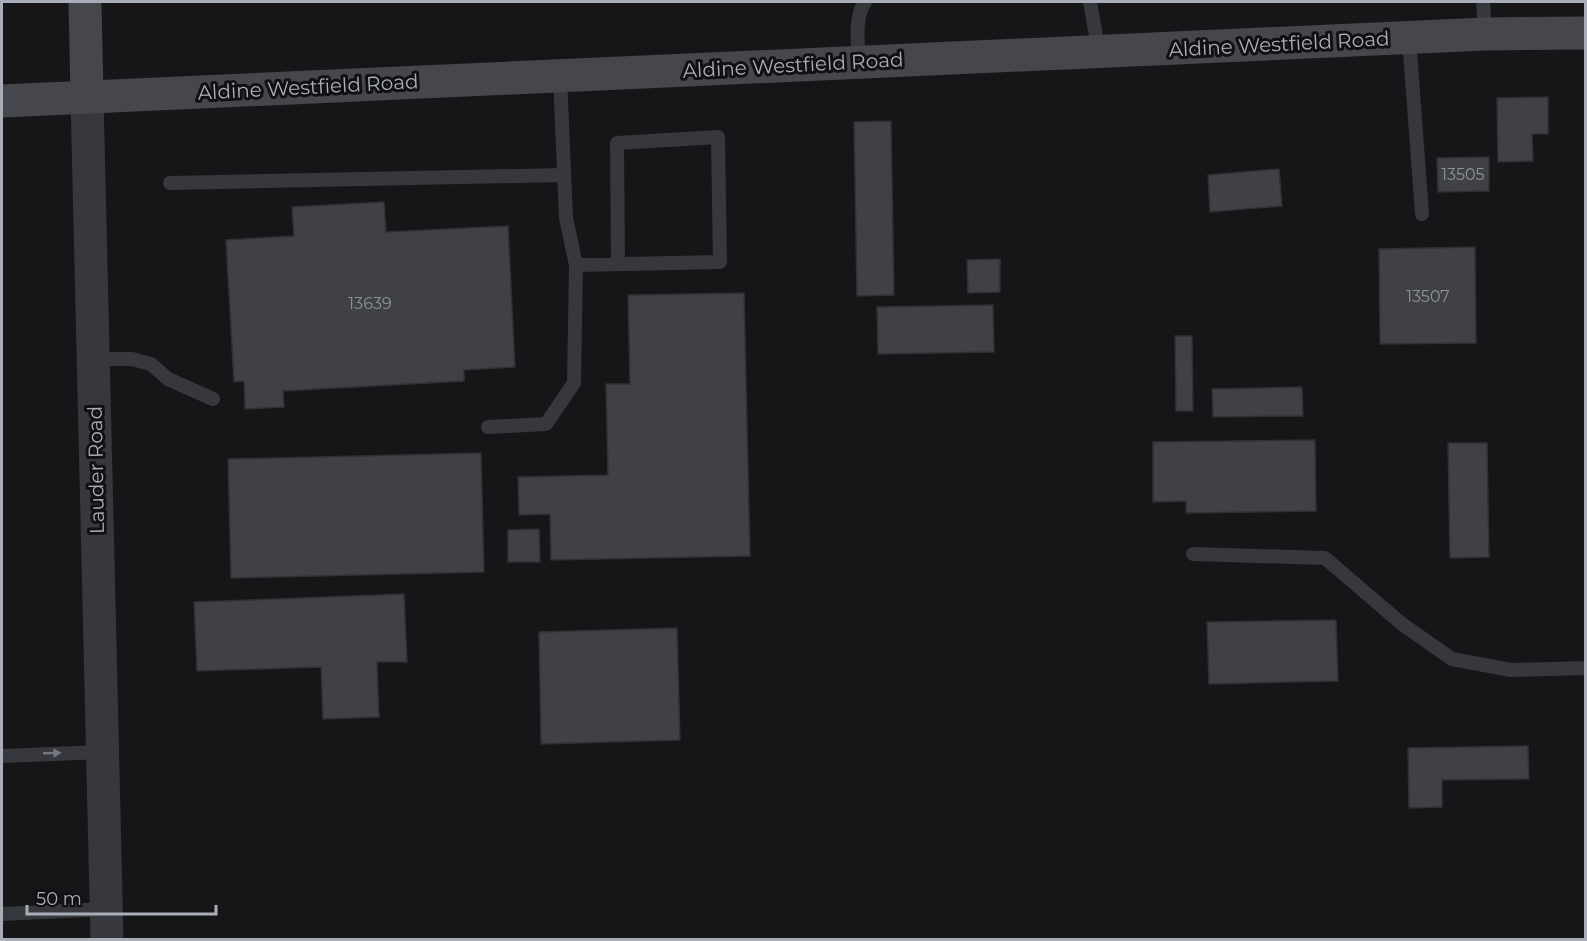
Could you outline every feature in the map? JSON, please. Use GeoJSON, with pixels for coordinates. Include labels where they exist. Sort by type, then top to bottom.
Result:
{"type":"FeatureCollection","features":[{"type":"Feature","properties":{"kind":"main road","name":"Lauder Road"},"geometry":{"type":"LineString","coordinates":[[85,2],[87,97]]}},
{"type":"Feature","properties":{"kind":"main road","name":"Aldine Westfield Road"},"geometry":{"type":"LineString","coordinates":[[2,101],[1485,34],[1586,33]]}},
{"type":"Feature","properties":{"kind":"street","name":"Lauder Road"},"geometry":{"type":"LineString","coordinates":[[87,97],[107,924]]}},
{"type":"Feature","properties":{"kind":"lane"},"geometry":{"type":"LineString","coordinates":[[859,62],[858,30],[865,2]]}},
{"type":"Feature","properties":{"kind":"lane"},"geometry":{"type":"LineString","coordinates":[[1090,2],[1099,52]]}},
{"type":"Feature","properties":{"kind":"lane"},"geometry":{"type":"LineString","coordinates":[[1483,2],[1485,34]]}},
{"type":"Feature","properties":{"kind":"lane"},"geometry":{"type":"LineString","coordinates":[[1409,38],[1422,214]]}},
{"type":"Feature","properties":{"kind":"lane"},"geometry":{"type":"LineString","coordinates":[[488,427],[546,424],[574,383],[576,265],[566,218],[560,76]]}},
{"type":"Feature","properties":{"kind":"lane"},"geometry":{"type":"LineString","coordinates":[[576,265],[720,262],[718,137],[617,143],[618,263]]}},
{"type":"Feature","properties":{"kind":"lane"},"geometry":{"type":"LineString","coordinates":[[170,183],[564,175]]}},
{"type":"Feature","properties":{"kind":"lane"},"geometry":{"type":"LineString","coordinates":[[94,359],[132,359],[151,364],[168,379],[213,399]]}},
{"type":"Feature","properties":{"kind":"lane"},"geometry":{"type":"LineString","coordinates":[[1193,554],[1325,558],[1402,624],[1452,659],[1510,670],[1586,668]]}},
{"type":"Feature","properties":{"kind":"lane"},"geometry":{"type":"LineString","coordinates":[[2,756],[103,752]]}},
{"type":"Feature","properties":{"kind":"lane"},"geometry":{"type":"LineString","coordinates":[[2,914],[107,924]]}},
{"type":"Feature","properties":{"kind":"building"},"geometry":{"type":"Polygon","coordinates":[[[1548,97],[1548,134],[1532,134],[1533,161],[1498,162],[1497,98],[1548,97]]]}},
{"type":"Feature","properties":{"kind":"building"},"geometry":{"type":"Polygon","coordinates":[[[891,121],[894,295],[857,296],[854,122],[891,121]]]}},
{"type":"Feature","properties":{"kind":"building"},"geometry":{"type":"Polygon","coordinates":[[[1489,157],[1489,191],[1438,192],[1437,158],[1489,157]]]}},
{"type":"Feature","properties":{"kind":"building"},"geometry":{"type":"Polygon","coordinates":[[[1279,169],[1282,206],[1210,212],[1208,175],[1279,169]]]}},
{"type":"Feature","properties":{"kind":"building"},"geometry":{"type":"Polygon","coordinates":[[[384,202],[386,232],[508,226],[515,367],[464,370],[464,381],[283,391],[284,407],[245,409],[244,381],[234,382],[226,240],[294,236],[292,207],[384,202]]]}},
{"type":"Feature","properties":{"kind":"building"},"geometry":{"type":"Polygon","coordinates":[[[1475,247],[1476,343],[1380,344],[1379,249],[1475,247]]]}},
{"type":"Feature","properties":{"kind":"building"},"geometry":{"type":"Polygon","coordinates":[[[1000,259],[1000,292],[968,293],[967,260],[1000,259]]]}},
{"type":"Feature","properties":{"kind":"building"},"geometry":{"type":"Polygon","coordinates":[[[744,293],[750,556],[551,560],[550,514],[519,515],[518,477],[608,475],[606,384],[630,384],[628,295],[744,293]]]}},
{"type":"Feature","properties":{"kind":"building"},"geometry":{"type":"Polygon","coordinates":[[[993,305],[994,352],[878,354],[877,307],[993,305]]]}},
{"type":"Feature","properties":{"kind":"building"},"geometry":{"type":"Polygon","coordinates":[[[1175,336],[1192,336],[1193,411],[1176,411],[1175,336]]]}},
{"type":"Feature","properties":{"kind":"building"},"geometry":{"type":"Polygon","coordinates":[[[1302,387],[1303,416],[1213,417],[1212,389],[1302,387]]]}},
{"type":"Feature","properties":{"kind":"building"},"geometry":{"type":"Polygon","coordinates":[[[1315,440],[1316,511],[1186,513],[1186,501],[1153,502],[1153,442],[1315,440]]]}},
{"type":"Feature","properties":{"kind":"building"},"geometry":{"type":"Polygon","coordinates":[[[1448,443],[1487,443],[1489,557],[1450,558],[1448,443]]]}},
{"type":"Feature","properties":{"kind":"building"},"geometry":{"type":"Polygon","coordinates":[[[481,453],[484,572],[231,578],[228,459],[481,453]]]}},
{"type":"Feature","properties":{"kind":"building"},"geometry":{"type":"Polygon","coordinates":[[[539,529],[540,562],[508,562],[508,530],[539,529]]]}},
{"type":"Feature","properties":{"kind":"building"},"geometry":{"type":"Polygon","coordinates":[[[404,594],[407,662],[377,662],[379,717],[323,719],[321,667],[197,671],[194,602],[404,594]]]}},
{"type":"Feature","properties":{"kind":"building"},"geometry":{"type":"Polygon","coordinates":[[[1336,620],[1338,681],[1209,684],[1207,622],[1336,620]]]}},
{"type":"Feature","properties":{"kind":"building"},"geometry":{"type":"Polygon","coordinates":[[[677,628],[680,740],[541,744],[539,632],[677,628]]]}},
{"type":"Feature","properties":{"kind":"building"},"geometry":{"type":"Polygon","coordinates":[[[1528,746],[1529,779],[1442,780],[1442,807],[1409,808],[1408,748],[1528,746]]]}}]}
